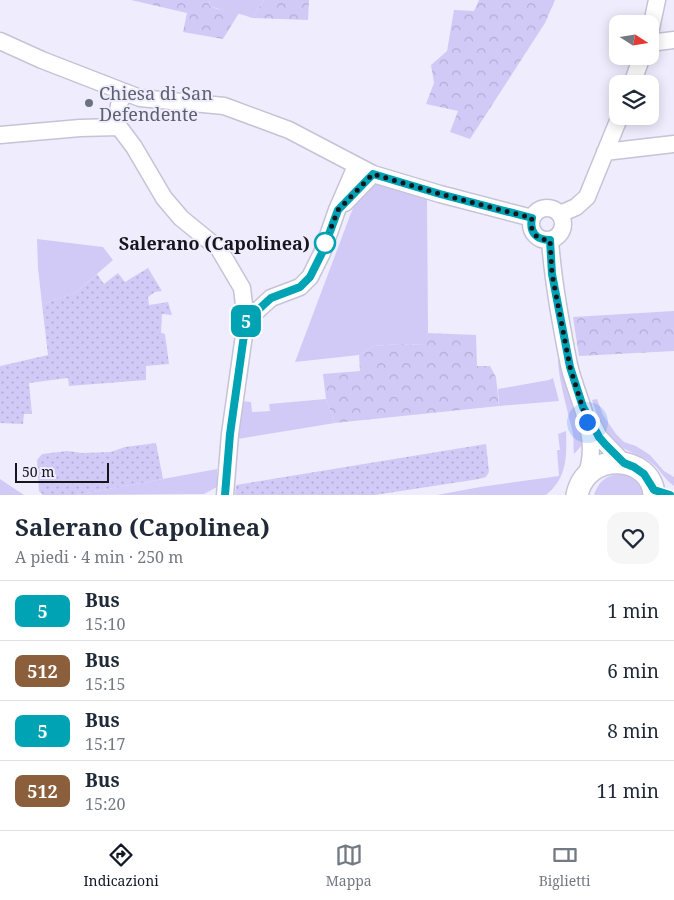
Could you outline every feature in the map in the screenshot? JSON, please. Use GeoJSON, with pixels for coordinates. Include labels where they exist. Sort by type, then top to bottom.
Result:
{"type":"FeatureCollection","features":[{"type":"Feature","properties":{"kind":"main road"},"geometry":{"type":"LineString","coordinates":[[579,490],[601,465],[624,463],[644,474],[659,493]]}},
{"type":"Feature","properties":{"kind":"street"},"geometry":{"type":"LineString","coordinates":[[654,15],[657,0]]}},
{"type":"Feature","properties":{"kind":"street"},"geometry":{"type":"LineString","coordinates":[[659,42],[674,40]]}},
{"type":"Feature","properties":{"kind":"street"},"geometry":{"type":"LineString","coordinates":[[0,41],[42,60],[140,98],[224,106],[289,130],[373,174],[532,218]]}},
{"type":"Feature","properties":{"kind":"street"},"geometry":{"type":"LineString","coordinates":[[127,93],[120,100],[116,123],[134,147],[164,198],[181,218],[219,249],[242,288],[246,321],[230,434],[225,495]]}},
{"type":"Feature","properties":{"kind":"street"},"geometry":{"type":"LineString","coordinates":[[560,214],[576,207],[587,196],[616,125]]}},
{"type":"Feature","properties":{"kind":"street"},"geometry":{"type":"LineString","coordinates":[[0,135],[119,127]]}},
{"type":"Feature","properties":{"kind":"street"},"geometry":{"type":"LineString","coordinates":[[605,152],[674,144]]}},
{"type":"Feature","properties":{"kind":"street"},"geometry":{"type":"LineString","coordinates":[[246,321],[271,298],[300,287],[310,277],[322,253],[356,166]]}},
{"type":"Feature","properties":{"kind":"street"},"geometry":{"type":"LineString","coordinates":[[338,210],[373,174]]}},
{"type":"Feature","properties":{"kind":"street"},"geometry":{"type":"LineString","coordinates":[[548,208],[560,214],[563,222],[562,230],[558,237],[543,240],[532,232],[530,225],[532,218],[538,210],[548,208]]}},
{"type":"Feature","properties":{"kind":"street"},"geometry":{"type":"LineString","coordinates":[[550,240],[552,274],[570,367],[583,407],[592,449],[591,463],[579,490]]}},
{"type":"Feature","properties":{"kind":"street"},"geometry":{"type":"LineString","coordinates":[[242,288],[271,298]]}},
{"type":"Feature","properties":{"kind":"street"},"geometry":{"type":"LineString","coordinates":[[583,407],[599,437],[624,463]]}},
{"type":"Feature","properties":{"kind":"green space"},"geometry":{"type":"Polygon","coordinates":[[[131,0],[210,0],[209,5],[217,9],[239,13],[223,39],[183,32],[187,13],[131,0]]]}},
{"type":"Feature","properties":{"kind":"green space"},"geometry":{"type":"Polygon","coordinates":[[[210,0],[264,0],[252,18],[209,5],[210,0]]]}},
{"type":"Feature","properties":{"kind":"green space"},"geometry":{"type":"Polygon","coordinates":[[[264,0],[309,0],[308,20],[252,18],[264,0]]]}},
{"type":"Feature","properties":{"kind":"green space"},"geometry":{"type":"Polygon","coordinates":[[[479,0],[555,0],[545,23],[470,139],[450,132],[458,111],[426,104],[434,83],[431,65],[447,51],[454,10],[474,11],[479,0]]]}},
{"type":"Feature","properties":{"kind":"green space"},"geometry":{"type":"Polygon","coordinates":[[[386,183],[427,198],[428,333],[426,345],[374,346],[359,355],[295,362],[357,201],[367,188],[386,183]]]}},
{"type":"Feature","properties":{"kind":"green space"},"geometry":{"type":"Polygon","coordinates":[[[37,239],[103,247],[113,260],[75,293],[42,304],[37,239]]]}},
{"type":"Feature","properties":{"kind":"green space"},"geometry":{"type":"Polygon","coordinates":[[[148,268],[162,291],[155,292],[148,297],[149,305],[168,302],[172,315],[162,314],[161,333],[165,334],[169,364],[146,366],[146,380],[69,386],[68,378],[29,383],[32,414],[24,414],[23,424],[0,423],[0,366],[48,355],[42,304],[75,293],[97,274],[104,284],[118,273],[125,282],[148,268]]]}},
{"type":"Feature","properties":{"kind":"green space"},"geometry":{"type":"Polygon","coordinates":[[[674,311],[674,351],[579,356],[573,317],[674,311]]]}},
{"type":"Feature","properties":{"kind":"green space"},"geometry":{"type":"Polygon","coordinates":[[[428,333],[476,335],[477,366],[490,366],[496,377],[499,406],[335,423],[326,399],[323,374],[360,371],[359,355],[374,346],[425,345],[428,333]]]}},
{"type":"Feature","properties":{"kind":"green space"},"geometry":{"type":"Polygon","coordinates":[[[560,348],[584,443],[574,454],[573,434],[558,365],[560,348]]]}},
{"type":"Feature","properties":{"kind":"green space"},"geometry":{"type":"Polygon","coordinates":[[[553,378],[559,401],[499,406],[498,389],[553,378]]]}},
{"type":"Feature","properties":{"kind":"green space"},"geometry":{"type":"Polygon","coordinates":[[[326,399],[335,423],[237,439],[242,401],[251,402],[252,412],[270,411],[269,404],[326,399]]]}},
{"type":"Feature","properties":{"kind":"green space"},"geometry":{"type":"Polygon","coordinates":[[[597,399],[603,415],[616,434],[624,442],[636,446],[650,455],[664,471],[674,477],[674,486],[648,461],[617,445],[608,438],[602,428],[592,400],[597,399]]]}},
{"type":"Feature","properties":{"kind":"green space"},"geometry":{"type":"Polygon","coordinates":[[[566,431],[566,458],[562,474],[546,495],[437,495],[559,476],[557,450],[560,450],[558,434],[566,431]]]}},
{"type":"Feature","properties":{"kind":"green space"},"geometry":{"type":"Polygon","coordinates":[[[156,443],[163,479],[76,495],[43,495],[39,491],[37,460],[42,454],[67,451],[82,453],[111,452],[125,447],[156,443]]]}},
{"type":"Feature","properties":{"kind":"green space"},"geometry":{"type":"Polygon","coordinates":[[[486,444],[489,472],[486,477],[479,479],[375,495],[235,495],[236,485],[486,444]]]}},
{"type":"Feature","properties":{"kind":"green space"},"geometry":{"type":"Polygon","coordinates":[[[217,469],[217,487],[204,494],[76,495],[217,469]]]}},
{"type":"Feature","properties":{"kind":"green space"},"geometry":{"type":"Polygon","coordinates":[[[619,474],[635,480],[641,487],[644,495],[594,495],[603,480],[619,474]]]}},
{"type":"Feature","properties":{"kind":"green space"},"geometry":{"type":"Polygon","coordinates":[[[0,479],[24,495],[0,495],[0,479]]]}},
{"type":"Feature","properties":{"kind":"bus line","name":"5"},"geometry":{"type":"LineString","coordinates":[[225,495],[230,434],[246,321],[271,298],[300,287],[310,277],[322,253],[338,210],[373,174],[532,218],[530,225],[532,232],[543,240],[550,240],[552,274],[570,367],[583,407],[599,437],[605,444],[624,463],[644,474],[654,490],[670,495]]}},
{"type":"Feature","properties":{"kind":"place","name":"Chiesa di San Defendente"},"geometry":{"type":"Point","coordinates":[89,103]}},
{"type":"Feature","properties":{"kind":"place","name":"Salerano (Capolinea)"},"geometry":{"type":"Point","coordinates":[325,243]}},
{"type":"Feature","properties":{"kind":"route"},"geometry":{"type":"LineString","coordinates":[[325,243],[338,210],[373,174],[532,218],[530,225],[532,232],[543,240],[550,240],[552,274],[570,367],[587,422]]}}]}
